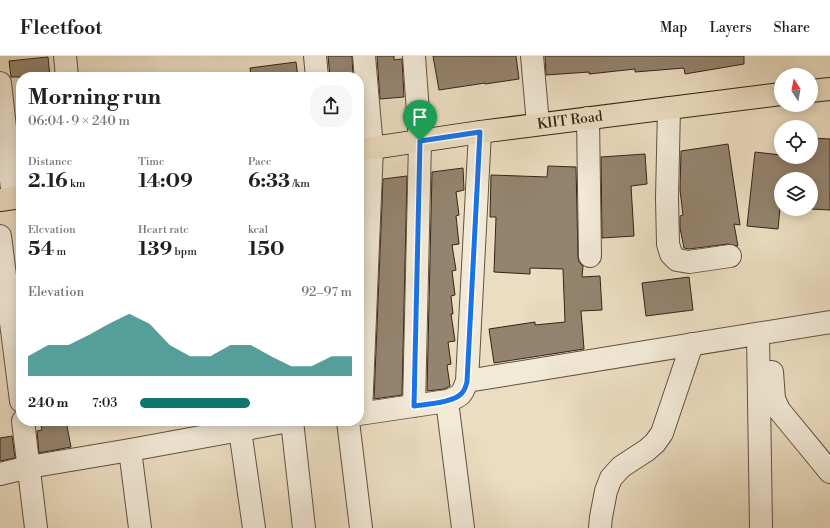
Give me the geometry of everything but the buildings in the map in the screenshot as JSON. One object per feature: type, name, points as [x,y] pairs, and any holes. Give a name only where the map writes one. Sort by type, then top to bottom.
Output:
[{"type":"main road","points":[[818,91],[830,90]]},
{"type":"main road","name":"KIIT Road","points":[[365,149],[538,124],[774,95]]},
{"type":"street","points":[[65,56],[67,72]]},
{"type":"street","points":[[315,56],[317,72]]},
{"type":"street","points":[[364,56],[364,179]]},
{"type":"street","points":[[414,56],[420,141],[414,406]]},
{"type":"street","points":[[532,56],[538,124]]},
{"type":"street","points":[[0,83],[12,199]]},
{"type":"street","points":[[669,108],[667,220],[668,244],[671,254],[677,260],[689,262],[730,256]]},
{"type":"street","points":[[588,118],[590,256]]},
{"type":"street","points":[[364,415],[447,401],[457,397],[463,392],[467,382],[480,132]]},
{"type":"street","points":[[0,236],[16,362]]},
{"type":"street","points":[[467,382],[830,322]]},
{"type":"street","points":[[764,333],[774,399],[779,410],[830,472]]},
{"type":"street","points":[[761,528],[764,333]]},
{"type":"street","points":[[600,528],[606,491],[611,478],[622,467],[648,450],[662,433],[692,344]]},
{"type":"street","points":[[447,401],[463,528]]},
{"type":"street","points":[[25,426],[36,528]]},
{"type":"street","points":[[0,474],[29,466],[130,450],[262,426]]},
{"type":"street","points":[[291,426],[304,528]]},
{"type":"street","points":[[356,426],[361,528]]},
{"type":"street","points":[[240,430],[254,528]]},
{"type":"street","points":[[130,450],[140,528]]},
{"type":"route","points":[[480,132],[467,382],[463,392],[457,397],[447,401],[414,406],[415,353],[420,141],[480,132]]}]
